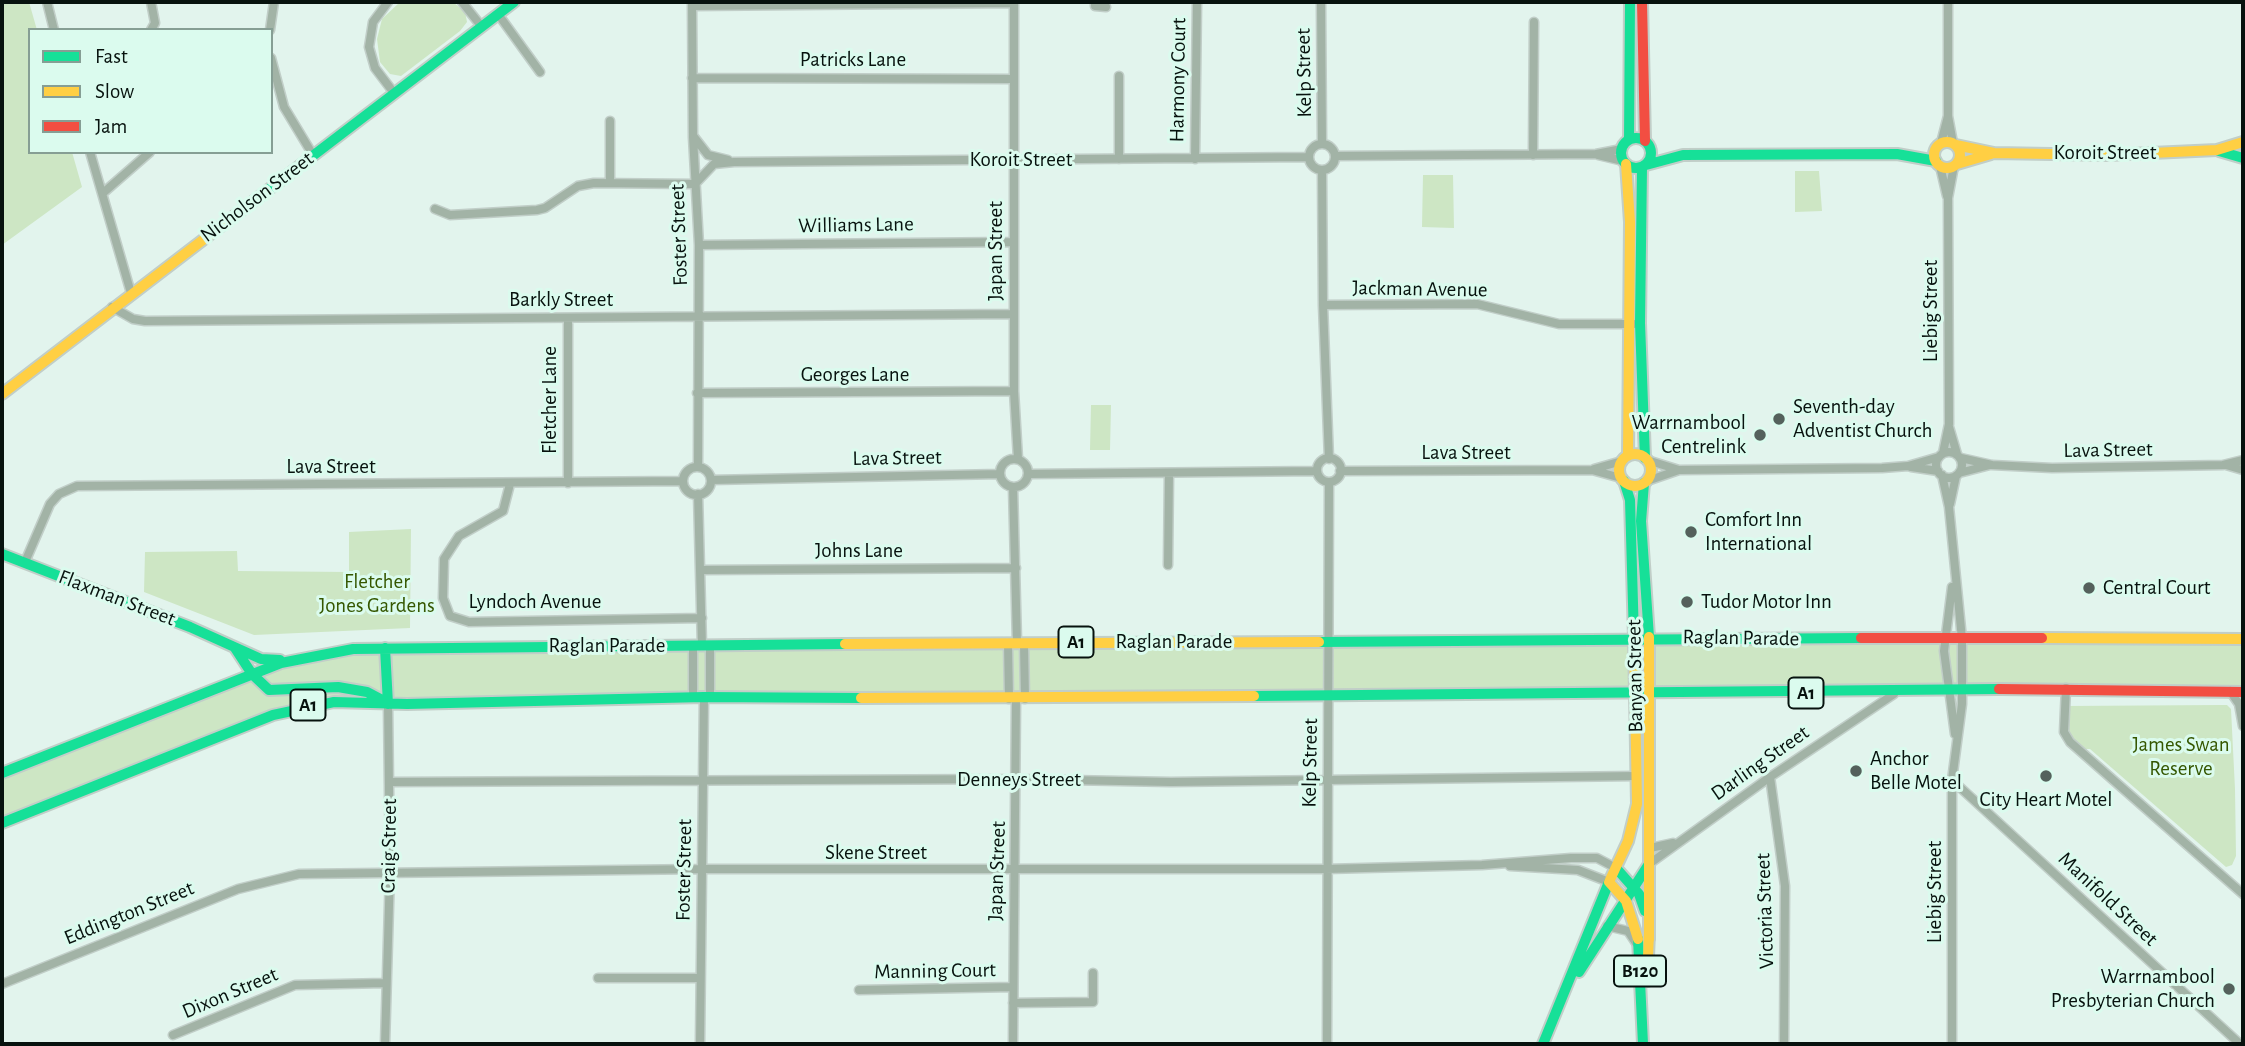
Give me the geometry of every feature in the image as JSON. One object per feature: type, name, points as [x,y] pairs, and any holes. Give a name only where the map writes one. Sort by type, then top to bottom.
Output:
[{"type":"main road","name":"Nicholson Street","points":[[2,394],[112,307],[514,2]]},
{"type":"main road","points":[[1630,2],[1625,154],[1634,324],[1646,459],[1651,471],[1645,482],[1631,485],[1623,479],[1625,459],[1634,324],[1644,166],[1651,158],[1643,127],[1642,2]]},
{"type":"main road","name":"Koroit Street","points":[[1644,166],[1678,155],[1897,154],[1947,145],[1994,153],[2108,155],[2217,150],[2243,142]]},
{"type":"main road","name":"Koroit Street","points":[[1625,154],[1647,144],[1678,155]]},
{"type":"main road","points":[[1938,163],[1947,145],[1961,156],[1956,165]]},
{"type":"main road","name":"Koroit Street","points":[[2217,150],[2243,158]]},
{"type":"main road","name":"Koroit Street","points":[[1897,154],[1956,165],[1994,153]]},
{"type":"main road","points":[[1625,154],[1644,166]]},
{"type":"main road","points":[[1625,459],[1637,454],[1646,459]]},
{"type":"main road","name":"Banyan Street","points":[[1623,479],[1630,500],[1636,692],[1650,848],[1649,864]]},
{"type":"main road","name":"Banyan Street","points":[[1568,989],[1586,937],[1632,830],[1643,776],[1649,691],[1641,522],[1645,482]]},
{"type":"main road","name":"Flaxman Street","points":[[2,554],[232,645],[246,656],[253,674]]},
{"type":"main road","name":"Raglan Parade","points":[[2,773],[253,674],[294,659],[334,651],[385,648],[1016,643],[1564,642],[1648,637],[2243,639]]},
{"type":"main road","name":"Craig Street","points":[[385,648],[388,704]]},
{"type":"main road","points":[[246,656],[274,661],[294,659]]},
{"type":"main road","points":[[253,674],[269,690],[338,687],[367,692],[388,704]]},
{"type":"main road","name":"A1","points":[[2,823],[281,712],[334,702],[388,704],[702,697],[1016,699],[1649,691],[1948,692],[2066,688],[2243,692]]},
{"type":"main road","points":[[1632,830],[1641,844],[1650,848]]},
{"type":"main road","name":"B120","points":[[1626,901],[1649,864]]},
{"type":"main road","name":"B120","points":[[1644,1044],[1649,940],[1649,864]]},
{"type":"main road","name":"B120","points":[[1616,868],[1634,888],[1644,908],[1649,940]]},
{"type":"main road","name":"B120","points":[[1609,882],[1626,901],[1636,925],[1644,1044]]},
{"type":"main road","points":[[1543,1044],[1568,989],[1607,926],[1626,901]]},
{"type":"street","points":[[47,2],[54,28]]},
{"type":"street","points":[[151,2],[155,23],[152,28]]},
{"type":"street","points":[[270,28],[274,2]]},
{"type":"street","points":[[388,2],[373,22],[369,47],[375,68],[394,93]]},
{"type":"street","points":[[462,2],[482,27]]},
{"type":"street","points":[[1095,2],[1095,6],[1105,7]]},
{"type":"street","name":"Harmony Court","points":[[1195,159],[1197,2]]},
{"type":"street","name":"Kelp Street","points":[[1321,2],[1322,143]]},
{"type":"street","points":[[1947,145],[1948,2]]},
{"type":"street","points":[[692,4],[1014,3]]},
{"type":"street","name":"Japan Street","points":[[1014,3],[1013,314],[1018,459]]},
{"type":"street","name":"Foster Street","points":[[692,4],[693,137],[699,245],[698,467]]},
{"type":"street","points":[[498,14],[540,72]]},
{"type":"street","points":[[1533,155],[1534,22]]},
{"type":"street","points":[[273,69],[284,107],[313,155]]},
{"type":"street","points":[[1119,76],[1119,159]]},
{"type":"street","name":"Patricks Lane","points":[[692,78],[1014,79]]},
{"type":"street","points":[[610,121],[610,183]]},
{"type":"street","name":"Koroit Street","points":[[693,137],[708,155],[734,162]]},
{"type":"street","points":[[1322,143],[1331,147],[1335,156],[1331,166],[1322,170],[1313,166],[1308,157],[1314,146],[1322,143]]},
{"type":"street","points":[[91,154],[131,293]]},
{"type":"street","points":[[103,192],[148,154]]},
{"type":"street","points":[[1335,156],[1625,154]]},
{"type":"street","name":"Koroit Street","points":[[695,184],[714,164],[734,162],[1308,157]]},
{"type":"street","name":"Liebig Street","points":[[1938,163],[1948,198]]},
{"type":"street","name":"Liebig Street","points":[[1952,1044],[1952,780],[1962,691],[1962,639],[1950,507],[1940,473],[1941,455],[1949,424],[1948,198],[1956,165]]},
{"type":"street","points":[[1322,170],[1323,305],[1329,459]]},
{"type":"street","points":[[435,209],[450,215],[537,210],[545,208],[578,186],[610,183],[695,184]]},
{"type":"street","name":"Williams Lane","points":[[699,245],[1013,242]]},
{"type":"street","name":"Jackman Avenue","points":[[1323,305],[1477,304],[1559,324],[1634,324]]},
{"type":"street","name":"Barkly Street","points":[[112,307],[133,319],[145,321],[1013,314]]},
{"type":"street","name":"Fletcher Lane","points":[[568,318],[568,483]]},
{"type":"street","name":"Georges Lane","points":[[697,393],[1014,391]]},
{"type":"street","name":"Liebig Street","points":[[1949,424],[1959,456],[1958,474],[1950,507]]},
{"type":"street","points":[[1908,466],[1941,455]]},
{"type":"street","name":"Lava Street","points":[[1941,455],[1959,456],[1993,465],[2065,468],[2224,465],[2243,460]]},
{"type":"street","points":[[1018,459],[1026,463],[1029,474],[1023,484],[1013,487],[1004,482],[1000,474],[1007,460],[1018,459]]},
{"type":"street","points":[[1329,459],[1336,461],[1339,477],[1329,482],[1322,481],[1317,471],[1319,463],[1329,459]]},
{"type":"street","name":"Lava Street","points":[[1592,470],[1625,459]]},
{"type":"street","points":[[1646,459],[1679,470]]},
{"type":"street","name":"Lava Street","points":[[1940,473],[1958,474],[1993,465]]},
{"type":"street","name":"Lava Street","points":[[2224,465],[2243,470]]},
{"type":"street","points":[[1645,482],[1679,470],[1908,466],[1940,473]]},
{"type":"street","points":[[698,467],[707,471],[711,480],[707,490],[698,495],[686,489],[683,481],[686,472],[698,467]]},
{"type":"street","name":"Lava Street","points":[[1340,471],[1592,470],[1623,479]]},
{"type":"street","points":[[1029,474],[1317,471]]},
{"type":"street","points":[[1168,473],[1168,565]]},
{"type":"street","name":"Lava Street","points":[[711,480],[1000,474]]},
{"type":"street","name":"Lava Street","points":[[26,562],[50,504],[59,494],[77,486],[683,481]]},
{"type":"street","name":"Kelp Street","points":[[1328,1044],[1326,780],[1330,642],[1329,482]]},
{"type":"street","name":"Lyndoch Avenue","points":[[510,484],[503,511],[459,536],[444,559],[443,598],[450,616],[469,622],[702,618]]},
{"type":"street","name":"Japan Street","points":[[1013,487],[1017,779],[1013,1044]]},
{"type":"street","points":[[698,495],[702,570],[702,697]]},
{"type":"street","name":"Johns Lane","points":[[702,570],[1016,568]]},
{"type":"street","name":"Liebig Street","points":[[1955,574],[1945,639],[1948,692],[1956,740]]},
{"type":"street","name":"Japan Street","points":[[1016,643],[1016,699]]},
{"type":"street","points":[[702,646],[702,697]]},
{"type":"street","points":[[2066,688],[2064,732],[2070,742],[2243,894]]},
{"type":"street","points":[[2230,691],[2239,704],[2243,726]]},
{"type":"street","name":"Darling Street","points":[[1649,864],[1770,777],[1897,692]]},
{"type":"street","name":"Foster Street","points":[[700,1044],[702,697]]},
{"type":"street","name":"Craig Street","points":[[385,1044],[390,870],[388,704]]},
{"type":"street","name":"Denneys Street","points":[[390,782],[1017,779],[1171,782],[1643,776]]},
{"type":"street","name":"Victoria Street","points":[[1770,777],[1784,878],[1784,1044]]},
{"type":"street","name":"Manifold Street","points":[[1952,780],[2240,1044]]},
{"type":"street","name":"Skene Street","points":[[270,879],[299,874],[390,870],[1015,871],[1482,865],[1614,854],[1628,841]]},
{"type":"street","name":"Darling Street","points":[[1650,848],[1679,841]]},
{"type":"street","name":"Skene Street","points":[[1589,858],[1602,859],[1616,868]]},
{"type":"street","name":"Skene Street","points":[[1482,865],[1569,869],[1609,882]]},
{"type":"street","name":"Eddington Street","points":[[2,984],[170,915],[270,879]]},
{"type":"street","points":[[1607,926],[1628,931],[1639,949]]},
{"type":"street","points":[[1013,1003],[1093,1002],[1093,973]]},
{"type":"street","points":[[598,978],[699,978]]},
{"type":"street","name":"Dixon Street","points":[[173,1035],[295,985],[385,983]]},
{"type":"street","name":"Manning Court","points":[[859,989],[1013,987]]},
{"type":"green space","points":[[2,2],[29,2],[36,28],[28,28],[28,154],[73,154],[82,187],[2,245]]},
{"type":"green space","points":[[400,2],[453,2],[465,12],[467,22],[460,31],[401,76],[390,74],[380,62],[377,39],[382,19]]},
{"type":"green space","points":[[1795,171],[1819,171],[1822,211],[1795,212]]},
{"type":"green space","points":[[1423,175],[1453,175],[1454,228],[1422,227]]},
{"type":"green space","points":[[1091,405],[1111,405],[1110,450],[1090,450]]},
{"type":"green space","name":"Fletcher Jones Gardens","points":[[411,529],[410,628],[254,635],[144,592],[145,552],[237,551],[238,571],[349,572],[349,532]]},
{"type":"green space","points":[[2243,639],[2243,692],[319,704],[2,823],[2,774],[316,654]]},
{"type":"green space","name":"James Swan Reserve","points":[[2227,705],[2231,709],[2236,856],[2232,865],[2226,867],[2090,749],[2083,749],[2067,738],[2066,706]]},
{"type":"traffic: fast","points":[[255,200],[514,2]]},
{"type":"traffic: fast","points":[[1629,140],[1630,2]]},
{"type":"traffic: fast","points":[[1636,138],[1647,142],[1651,153],[1647,164],[1636,168],[1625,164],[1621,153],[1625,142],[1636,138]]},
{"type":"traffic: fast","points":[[2219,151],[2243,158]]},
{"type":"traffic: fast","points":[[1646,165],[1683,155],[1897,154],[1936,161]]},
{"type":"traffic: fast","points":[[1642,167],[1640,323],[1645,458]]},
{"type":"traffic: fast","points":[[1624,481],[1630,500],[1634,638]]},
{"type":"traffic: fast","points":[[1644,483],[1641,521],[1649,637]]},
{"type":"traffic: fast","points":[[2,554],[190,627],[261,659],[280,660]]},
{"type":"traffic: fast","points":[[1319,642],[1861,638]]},
{"type":"traffic: fast","points":[[2,773],[281,663],[353,649],[845,644]]},
{"type":"traffic: fast","points":[[235,648],[252,674]]},
{"type":"traffic: fast","points":[[385,648],[388,704]]},
{"type":"traffic: fast","points":[[252,674],[269,690],[338,687],[367,692],[384,701]]},
{"type":"traffic: fast","points":[[1254,696],[1999,689]]},
{"type":"traffic: fast","points":[[2,823],[273,715],[334,702],[407,704],[704,697],[861,698]]},
{"type":"traffic: fast","points":[[1579,972],[1649,864]]},
{"type":"traffic: fast","points":[[1616,868],[1639,894],[1645,911]]},
{"type":"traffic: fast","points":[[1543,1044],[1609,882]]},
{"type":"traffic: fast","points":[[1638,939],[1643,1044]]},
{"type":"traffic: slow","points":[[1947,142],[1956,146],[1960,155],[1956,164],[1947,168],[1938,164],[1934,155],[1938,146],[1947,142]]},
{"type":"traffic: slow","points":[[1956,145],[1994,153],[2108,155],[2217,150],[2243,142]]},
{"type":"traffic: slow","points":[[1957,164],[1991,154]]},
{"type":"traffic: slow","points":[[1626,164],[1630,222],[1628,456]]},
{"type":"traffic: slow","points":[[2,394],[255,200]]},
{"type":"traffic: slow","points":[[1635,454],[1646,459],[1651,470],[1646,481],[1635,486],[1624,481],[1619,470],[1624,459],[1635,454]]},
{"type":"traffic: slow","points":[[1649,637],[1649,940]]},
{"type":"traffic: slow","points":[[1634,638],[1637,804],[1628,841],[1609,882],[1626,901],[1638,939]]},
{"type":"traffic: slow","points":[[2042,638],[2243,639]]},
{"type":"traffic: slow","points":[[845,644],[1319,642]]},
{"type":"traffic: slow","points":[[861,698],[1254,696]]},
{"type":"traffic: slow","points":[[1647,981],[1649,933]]},
{"type":"traffic: jam","points":[[1642,2],[1645,141]]},
{"type":"traffic: jam","points":[[1861,638],[2042,638]]},
{"type":"traffic: jam","points":[[1999,689],[2243,692]]},
{"type":"place","name":"Seventh-day Adventist Church","points":[[1779,419]]},
{"type":"place","name":"Warrnambool Centrelink","points":[[1760,435]]},
{"type":"place","name":"Comfort Inn International","points":[[1691,532]]},
{"type":"place","name":"Central Court","points":[[2089,588]]},
{"type":"place","name":"Tudor Motor Inn","points":[[1687,602]]},
{"type":"place","name":"Anchor Belle Motel","points":[[1856,771]]},
{"type":"place","name":"City Heart Motel","points":[[2046,776]]},
{"type":"place","name":"Warrnambool Presbyterian Church","points":[[2229,989]]}]
